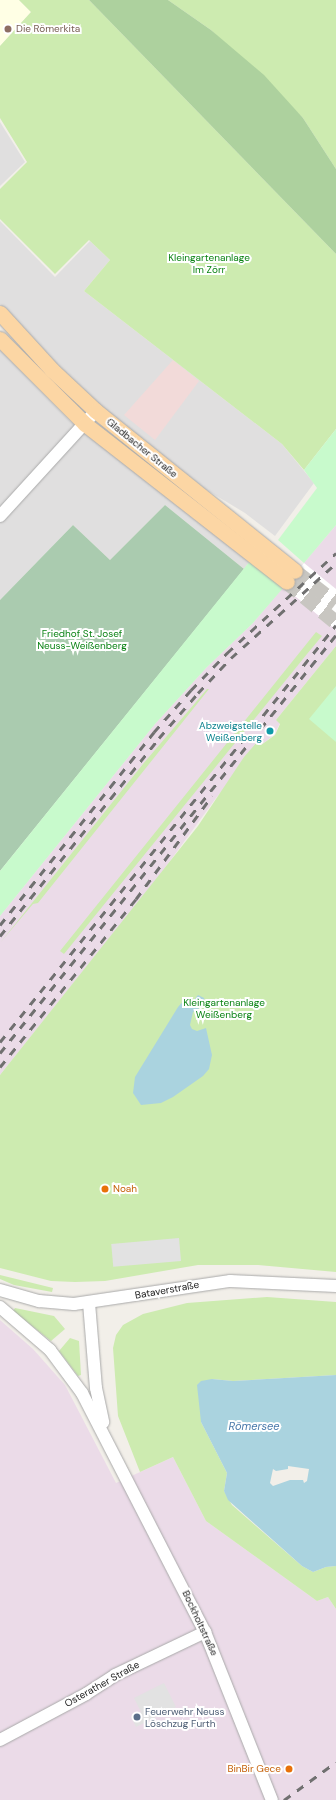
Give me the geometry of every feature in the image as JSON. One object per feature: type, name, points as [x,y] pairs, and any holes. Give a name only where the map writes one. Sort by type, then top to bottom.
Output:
[{"type":"main road","name":"Gladbacher Straße","points":[[0,339],[85,424],[291,577],[96,411],[52,370],[2,319]]},
{"type":"street","points":[[0,516],[96,411]]},
{"type":"street","name":"Bataverstraße","points":[[0,1290],[39,1301],[89,1303],[230,1281],[336,1286]]},
{"type":"street","name":"Bockholtstraße","points":[[89,1303],[99,1408],[113,1452]]},
{"type":"street","name":"Bockholtstraße","points":[[0,1307],[38,1338],[67,1370],[113,1452],[205,1632],[272,1800]]},
{"type":"street","name":"Osterather Straße","points":[[0,1740],[86,1694],[115,1675],[205,1632]]},
{"type":"shaded area","name":"Die Römerkita","points":[[0,0],[19,0],[31,12],[0,46]]},
{"type":"shaded area","points":[[0,122],[25,162],[0,186]]},
{"type":"shaded area","points":[[0,221],[55,277],[90,241],[110,260],[84,291],[282,444],[314,483],[275,536],[245,513],[205,489],[87,395],[0,304]]},
{"type":"shaded area","points":[[0,350],[70,421],[250,561],[244,569],[165,505],[110,560],[73,525],[0,600]]},
{"type":"shaded area","points":[[173,360],[199,381],[155,440],[124,415]]},
{"type":"shaded area","points":[[336,525],[336,646],[276,720],[280,723],[274,735],[261,745],[216,798],[159,876],[0,1075],[0,916],[155,724],[207,667],[253,623]]},
{"type":"shaded area","points":[[179,1238],[181,1261],[113,1267],[111,1244]]},
{"type":"shaded area","points":[[0,1320],[33,1349],[65,1385],[116,1483],[173,1457],[206,1521],[317,1601],[328,1597],[336,1609],[336,1800],[0,1800]]},
{"type":"shaded area","points":[[164,1683],[176,1707],[136,1727],[131,1717],[141,1712],[134,1698]]},
{"type":"green space","name":"Kleingartenanlage Im Zörr","points":[[19,0],[89,0],[336,254],[336,429],[304,470],[282,444],[84,291],[110,260],[89,240],[55,274],[0,219],[0,189],[27,162],[0,118],[0,46],[31,12]]},
{"type":"green space","points":[[89,0],[168,0],[211,30],[264,75],[303,118],[336,169],[336,254]]},
{"type":"green space","points":[[168,0],[336,0],[336,169],[303,118],[211,30]]},
{"type":"green space","points":[[336,429],[336,525],[304,563],[278,540],[317,488],[304,470]]},
{"type":"green space","name":"Friedhof St. Josef Neuss-Weißenberg","points":[[165,505],[244,569],[0,871],[0,600],[73,525],[110,560]]},
{"type":"green space","points":[[250,561],[284,587],[253,623],[207,667],[155,724],[0,916],[0,871]]},
{"type":"green space","points":[[316,632],[322,636],[64,954],[60,951]]},
{"type":"green space","name":"Kleingartenanlage Weißenberg","points":[[336,646],[336,1272],[258,1265],[198,1265],[105,1281],[75,1282],[51,1281],[0,1268],[0,1075],[198,826],[244,757],[257,742],[261,745],[275,735],[280,724],[276,720]]},
{"type":"green space","points":[[336,686],[336,742],[309,719]]},
{"type":"green space","points":[[207,689],[209,689],[38,903],[33,904],[0,943],[143,764]]},
{"type":"green space","points":[[0,1275],[53,1288],[52,1292],[14,1285],[0,1279]]},
{"type":"green space","points":[[267,1297],[336,1302],[336,1375],[233,1381],[212,1379],[201,1422],[227,1473],[224,1491],[232,1505],[302,1566],[313,1572],[326,1567],[336,1566],[336,1609],[328,1597],[317,1601],[206,1521],[173,1457],[140,1472],[118,1416],[113,1348],[116,1335],[123,1325],[143,1314],[187,1303]]},
{"type":"green space","points":[[15,1308],[54,1316],[65,1329],[51,1341],[13,1311]]},
{"type":"green space","points":[[70,1338],[79,1341],[81,1375],[78,1376],[59,1351]]},
{"type":"water","points":[[198,995],[204,998],[206,1004],[193,1012],[190,1025],[192,1029],[197,1031],[206,1028],[212,1055],[209,1069],[203,1076],[173,1097],[161,1103],[141,1105],[133,1093],[135,1077],[178,1007],[187,997],[194,1000]]},
{"type":"water","name":"Römersee","points":[[336,1375],[336,1566],[326,1567],[313,1572],[302,1566],[228,1500],[224,1491],[227,1473],[201,1422],[197,1385],[201,1381],[212,1379],[233,1381]],"holes":[[[288,1466],[309,1469],[307,1481],[304,1483],[303,1480],[290,1480],[273,1486],[270,1483],[273,1469],[276,1471],[288,1469]]]},
{"type":"pier","points":[[304,563],[336,589],[336,630],[284,587]]},
{"type":"tunnel","points":[[295,571],[336,603]]},
{"type":"tunnel","points":[[287,582],[336,622]]},
{"type":"railway","points":[[0,925],[154,732],[191,690],[227,653],[336,553]]},
{"type":"railway","points":[[0,936],[159,738],[198,693],[231,658],[336,563]]},
{"type":"railway","points":[[253,728],[336,625]]},
{"type":"railway","points":[[0,1053],[336,635]]},
{"type":"railway","points":[[0,1042],[243,740]]},
{"type":"railway","points":[[0,1067],[136,899],[212,796]]},
{"type":"railway","points":[[284,1800],[336,1762]]},
{"type":"place","name":"Die Römerkita","points":[[8,29]]},
{"type":"place","name":"Abzweigstelle Weißenberg","points":[[270,731]]},
{"type":"place","name":"Noah","points":[[105,1189]]},
{"type":"place","name":"Feuerwehr Neuss Löschzug Furth","points":[[137,1717]]},
{"type":"place","name":"BinBir Gece","points":[[289,1769]]}]
